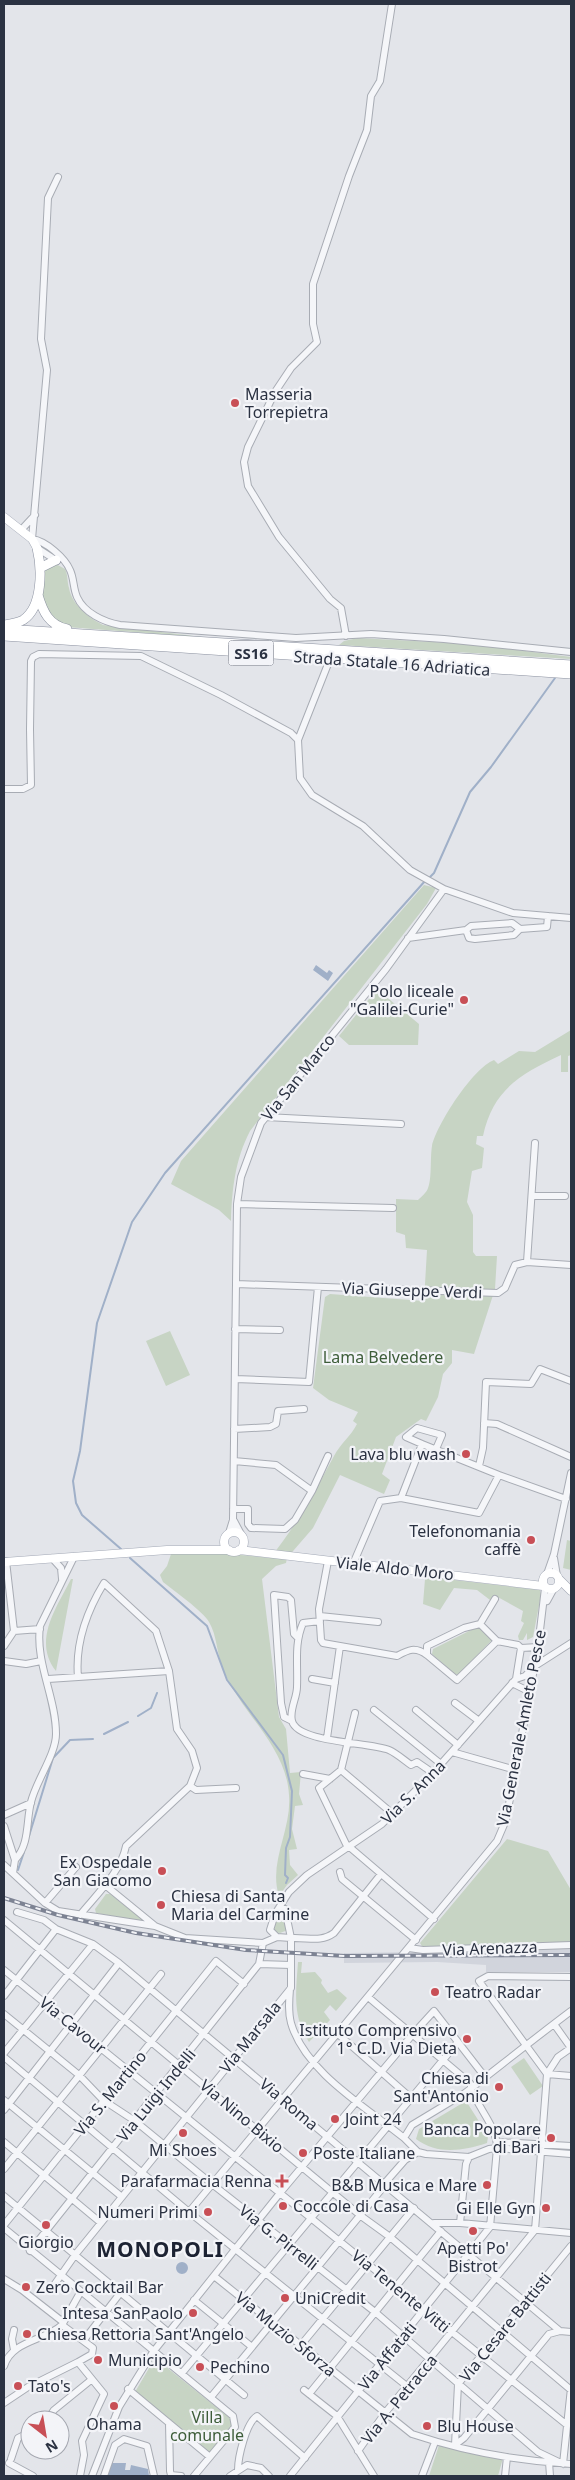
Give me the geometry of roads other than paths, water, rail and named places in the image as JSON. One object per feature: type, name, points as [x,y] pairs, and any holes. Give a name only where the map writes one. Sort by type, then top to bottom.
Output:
[{"type":"highway","points":[[4,625],[23,620],[32,611],[38,595],[40,568],[38,548]]},
{"type":"highway","points":[[40,568],[56,560]]},
{"type":"highway","points":[[38,595],[42,609],[49,620],[60,627],[89,633]]},
{"type":"highway","name":"Strada Statale 16 Adriatica","points":[[4,629],[89,633],[571,666]]},
{"type":"highway","name":"Strada Statale 16 Adriatica","points":[[4,636],[571,674]]},
{"type":"highway","points":[[429,657],[450,655],[571,660]]},
{"type":"main road","points":[[4,517],[32,539],[38,548]]},
{"type":"main road","points":[[5,1561],[200,1549],[239,1550],[243,1545],[242,1537],[234,1532],[211,1546],[200,1549]]},
{"type":"main road","points":[[227,1536],[225,1546],[229,1550]]},
{"type":"main road","name":"Viale Aldo Moro","points":[[242,1537],[267,1554]]},
{"type":"main road","name":"Viale Aldo Moro","points":[[239,1550],[526,1582],[571,1591]]},
{"type":"main road","points":[[546,1574],[558,1577],[549,1588],[542,1580],[546,1574]]},
{"type":"main road","name":"Viale Aldo Moro","points":[[526,1582],[546,1574]]},
{"type":"main road","name":"Viale Aldo Moro","points":[[558,1577],[571,1591]]},
{"type":"street","points":[[346,636],[341,608],[324,592],[279,537],[248,486],[244,462],[248,448],[276,392],[291,368],[317,342],[313,324],[313,284],[348,176],[367,130],[371,96],[380,81],[392,4]]},
{"type":"street","points":[[58,177],[48,198],[41,339],[47,370],[36,514],[32,539],[44,544],[65,562],[71,572],[78,599],[93,614],[106,622],[296,638],[337,640],[346,636],[371,634],[444,639],[571,652]]},
{"type":"street","points":[[22,530],[36,514]]},
{"type":"street","points":[[38,548],[56,560],[65,562]]},
{"type":"street","points":[[4,789],[23,788],[31,785],[31,661],[33,657],[40,654],[141,656],[273,722],[298,740]]},
{"type":"street","points":[[328,664],[298,740],[300,778],[312,795],[363,826],[410,870],[444,889],[513,913],[571,918]]},
{"type":"street","name":"Via San Marco","points":[[227,1536],[233,1520],[237,1204],[241,1177],[261,1123],[386,969],[444,889]]},
{"type":"street","points":[[466,930],[469,938],[475,939],[514,935],[520,929],[523,914]]},
{"type":"street","points":[[408,938],[466,930],[470,926],[512,923],[520,929],[547,927],[548,916]]},
{"type":"street","points":[[266,1116],[401,1124]]},
{"type":"street","points":[[535,1143],[527,1262],[571,1265]]},
{"type":"street","points":[[532,1196],[565,1196]]},
{"type":"street","points":[[237,1204],[393,1208]]},
{"type":"street","name":"Via Giuseppe Verdi","points":[[236,1284],[498,1293],[505,1288],[515,1266],[527,1262]]},
{"type":"street","points":[[235,1379],[309,1382],[318,1287]]},
{"type":"street","points":[[236,1329],[280,1330]]},
{"type":"street","points":[[479,1466],[483,1448],[486,1382],[531,1384],[540,1369],[571,1382]]},
{"type":"street","points":[[234,1429],[270,1427],[276,1424],[278,1411],[304,1410]]},
{"type":"street","points":[[484,1423],[497,1424],[571,1457]]},
{"type":"street","points":[[436,1449],[442,1435],[417,1428],[407,1434],[406,1437],[499,1475],[568,1496]]},
{"type":"street","points":[[401,1498],[422,1444]]},
{"type":"street","points":[[233,1509],[248,1509],[248,1524],[251,1528],[285,1529],[295,1520],[328,1456]]},
{"type":"street","points":[[234,1461],[276,1464],[312,1490]]},
{"type":"street","points":[[546,1574],[554,1554],[568,1496],[571,1472]]},
{"type":"street","points":[[353,1564],[380,1501],[401,1498],[479,1513],[499,1475]]},
{"type":"street","name":"Via San Marco","points":[[233,1520],[242,1537]]},
{"type":"street","points":[[554,1554],[558,1577]]},
{"type":"street","points":[[15,1860],[21,1853],[26,1839],[31,1803],[56,1735],[46,1676],[41,1661],[40,1629],[74,1557]]},
{"type":"street","points":[[52,1558],[61,1568],[62,1582]]},
{"type":"street","points":[[328,1560],[320,1618],[321,1640],[323,1643],[396,1656],[407,1649],[421,1650],[457,1680],[497,1641]]},
{"type":"street","points":[[4,1646],[14,1631],[5,1561]]},
{"type":"street","points":[[78,1677],[77,1666],[83,1630],[91,1604],[104,1582],[156,1631],[169,1671],[177,1729],[192,1752],[197,1768],[190,1786],[126,1846],[124,1855],[105,1885],[80,1915]]},
{"type":"street","name":"Via Generale Amleto Pesce","points":[[189,2212],[497,1841],[506,1820],[549,1588]]},
{"type":"street","points":[[298,1638],[294,1634],[291,1600],[288,1597],[274,1595],[280,1696],[284,1717],[292,1721],[300,1732],[389,1750],[411,1765],[417,1762],[433,1773]]},
{"type":"street","points":[[428,1654],[427,1646],[464,1628],[480,1624],[495,1599]]},
{"type":"street","points":[[292,1721],[291,1714],[297,1690],[295,1656],[303,1623],[320,1618],[378,1622]]},
{"type":"street","points":[[480,1624],[497,1641],[518,1644],[521,1648],[538,1647]]},
{"type":"street","points":[[14,1631],[40,1629]]},
{"type":"street","name":"Via S. Anna","points":[[260,1944],[289,1892],[307,1875],[350,1848],[393,1814],[433,1773],[514,1681],[525,1676],[535,1666],[571,1643]]},
{"type":"street","points":[[327,1738],[340,1646]]},
{"type":"street","points":[[521,1648],[514,1681],[530,1692]]},
{"type":"street","points":[[4,1661],[26,1664],[41,1661]]},
{"type":"street","points":[[26,1664],[46,1676],[78,1677],[169,1671]]},
{"type":"street","points":[[312,1679],[335,1683]]},
{"type":"street","points":[[455,1703],[479,1721]]},
{"type":"street","points":[[374,1710],[441,1764]]},
{"type":"street","points":[[416,1710],[458,1745]]},
{"type":"street","points":[[355,1713],[341,1770],[319,1788],[320,1794],[350,1848],[434,1919]]},
{"type":"street","points":[[452,1752],[516,1770]]},
{"type":"street","points":[[341,1770],[393,1814]]},
{"type":"street","points":[[303,1774],[330,1779]]},
{"type":"street","points":[[190,1786],[196,1790],[236,1788]]},
{"type":"street","points":[[4,1815],[31,1803]]},
{"type":"street","points":[[4,1826],[15,1860],[13,1872]]},
{"type":"street","points":[[45,1903],[76,1867],[71,1862]]},
{"type":"street","points":[[4,1864],[45,1903],[58,1911],[155,1926],[185,1938],[260,1944],[277,1937],[320,1940],[326,1938],[334,1933],[381,1874]]},
{"type":"street","points":[[340,1872],[342,1878],[416,1940]]},
{"type":"street","points":[[105,1885],[155,1926]]},
{"type":"street","name":"Via Marsala","points":[[52,2288],[75,2255],[290,1988],[291,1938],[285,1909],[280,1906]]},
{"type":"street","name":"Via Roma","points":[[17,1912],[44,1920],[56,1928],[93,1944],[119,1964],[385,2185],[434,2223],[468,2254],[560,2330]]},
{"type":"street","name":"Via Nino Bixio","points":[[4,1920],[361,2216],[390,2237],[444,2285],[571,2389]]},
{"type":"street","points":[[271,1922],[270,1930],[277,1937]]},
{"type":"street","points":[[4,1996],[56,1928]]},
{"type":"street","points":[[4,2053],[93,1944]]},
{"type":"street","points":[[260,1944],[259,1964],[291,1965]]},
{"type":"street","name":"Via Arenazza","points":[[409,1948],[423,1950],[571,1945]]},
{"type":"street","name":"Via S. Martino","points":[[4,2226],[103,2100],[216,1962],[244,1984]]},
{"type":"street","points":[[4,2110],[6,2102],[30,2078],[119,1964]]},
{"type":"street","name":"Via Luigi Indelli","points":[[30,2251],[259,1964]]},
{"type":"street","name":"Via Cavour","points":[[4,1970],[236,2156]]},
{"type":"street","points":[[4,2168],[161,1974]]},
{"type":"street","points":[[571,1977],[488,1976],[479,1981],[547,2074],[571,2076]]},
{"type":"street","points":[[290,1988],[288,2010],[291,2024],[313,2063],[404,2138],[418,2152],[469,2157],[497,2145],[543,2148],[571,2146]]},
{"type":"street","points":[[368,1997],[470,2083],[497,2136],[490,2227]]},
{"type":"street","points":[[92,2476],[128,2389],[168,2331],[280,2193],[434,2011],[485,2077]]},
{"type":"street","points":[[404,2138],[412,2126],[471,2088],[524,2045],[571,2011]]},
{"type":"street","name":"Via G. Pirrelli","points":[[4,2014],[79,2076],[103,2100],[135,2120],[212,2184],[375,2312],[538,2452],[563,2464]]},
{"type":"street","points":[[536,2230],[547,2074],[558,2057],[571,2048],[554,2024]]},
{"type":"street","points":[[338,2034],[411,2098]]},
{"type":"street","points":[[182,2373],[458,2042]]},
{"type":"street","points":[[4,2057],[189,2212],[408,2387]]},
{"type":"street","points":[[6,2102],[122,2197]]},
{"type":"street","points":[[4,2142],[101,2223]]},
{"type":"street","points":[[543,2148],[571,2154]]},
{"type":"street","points":[[211,2397],[405,2160],[418,2152]]},
{"type":"street","name":"Via Tenente Vitti","points":[[236,2156],[567,2425]]},
{"type":"street","points":[[460,2223],[466,2164],[469,2157]]},
{"type":"street","points":[[4,2196],[244,2395]]},
{"type":"street","points":[[300,2345],[414,2208]]},
{"type":"street","points":[[434,2223],[460,2223],[571,2233]]},
{"type":"street","points":[[4,2226],[30,2251],[233,2416],[236,2423],[194,2476]]},
{"type":"street","name":"Via Affatati","points":[[290,2476],[490,2227]]},
{"type":"street","name":"Via A. Petracca","points":[[358,2451],[385,2414],[536,2230]]},
{"type":"street","points":[[374,2476],[337,2416],[307,2392],[351,2342],[441,2231]]},
{"type":"street","name":"Via Cesare Battisti","points":[[455,2445],[458,2384],[571,2246]]},
{"type":"street","name":"Via Muzio Sforza","points":[[214,2276],[412,2434],[436,2442],[507,2457],[571,2464]]},
{"type":"street","points":[[4,2279],[22,2290],[84,2340],[93,2350],[78,2362],[4,2401]]},
{"type":"street","points":[[4,2366],[14,2350],[36,2338],[54,2332],[62,2323],[81,2291]]},
{"type":"street","points":[[84,2340],[121,2292]]},
{"type":"street","points":[[194,2300],[252,2347]]},
{"type":"street","points":[[14,2330],[12,2339],[14,2350]]},
{"type":"street","points":[[455,2445],[464,2438],[549,2334],[560,2330],[571,2332]]},
{"type":"street","points":[[78,2362],[90,2380],[104,2394],[82,2441],[84,2455],[80,2476]]},
{"type":"street","points":[[54,2410],[90,2380]]},
{"type":"street","points":[[128,2389],[210,2457]]},
{"type":"street","points":[[563,2464],[571,2389]]},
{"type":"street","points":[[238,2470],[238,2460],[244,2444],[246,2429],[257,2416],[305,2458]]},
{"type":"street","points":[[169,2423],[170,2471],[171,2475],[181,2476]]},
{"type":"street","points":[[20,2437],[10,2461],[33,2476]]},
{"type":"street","points":[[104,2476],[115,2444],[124,2439],[147,2446],[154,2476]]},
{"type":"street","points":[[422,2476],[436,2442]]},
{"type":"street","points":[[505,2476],[507,2457]]},
{"type":"street","points":[[549,2462],[550,2476]]},
{"type":"street","points":[[230,2476],[247,2465],[261,2468],[269,2476]]},
{"type":"water","points":[[316,965],[327,973],[329,970],[333,973],[328,981],[313,970]]},
{"type":"water","points":[[180,2262],[184,2262],[188,2268],[184,2274],[180,2274],[176,2270],[176,2266]]},
{"type":"water","points":[[112,2463],[126,2463],[125,2470],[130,2470],[131,2465],[148,2469],[149,2476],[107,2476]]},
{"type":"waterway","points":[[429,878],[434,873],[470,792],[491,767],[555,678]]},
{"type":"waterway","points":[[121,1549],[82,1515],[76,1503],[73,1481],[80,1451],[97,1323],[132,1222],[165,1173],[425,881]]},
{"type":"waterway","points":[[130,1558],[207,1626],[227,1680],[283,1755],[292,1791],[290,1837],[286,1848],[285,1875],[288,1878],[286,1883]]},
{"type":"waterway","points":[[138,1716],[151,1708],[157,1693]]},
{"type":"waterway","points":[[104,1734],[128,1722]]},
{"type":"waterway","points":[[29,1836],[53,1758],[70,1740],[93,1739]]},
{"type":"waterway","points":[[18,1870],[24,1852]]},
{"type":"railway","points":[[4,1898],[58,1915],[136,1933],[246,1950],[345,1956],[571,1955]]},
{"type":"place","name":"Masseria Torrepietra","points":[[235,403]]},
{"type":"place","name":"Polo liceale \"Galilei-Curie\"","points":[[464,1000]]},
{"type":"place","name":"Lava blu wash","points":[[466,1454]]},
{"type":"place","name":"Telefonomania caffè","points":[[531,1540]]},
{"type":"place","name":"Ex Ospedale San Giacomo","points":[[162,1871]]},
{"type":"place","name":"Chiesa di Santa Maria del Carmine","points":[[161,1905]]},
{"type":"place","name":"Teatro Radar","points":[[435,1992]]},
{"type":"place","name":"Istituto Comprensivo 1° C.D. Via Dieta","points":[[467,2039]]},
{"type":"place","name":"Chiesa di Sant'Antonio","points":[[499,2087]]},
{"type":"place","name":"Joint 24","points":[[335,2119]]},
{"type":"place","name":"Mi Shoes","points":[[183,2133]]},
{"type":"place","name":"Banca Popolare di Bari","points":[[551,2138]]},
{"type":"place","name":"Poste Italiane","points":[[303,2153]]},
{"type":"place","name":"Parafarmacia Renna","points":[[282,2181]]},
{"type":"place","name":"B&B Musica e Mare","points":[[487,2185]]},
{"type":"place","name":"Coccole di Casa","points":[[283,2206]]},
{"type":"place","name":"Gi Elle Gyn","points":[[546,2208]]},
{"type":"place","name":"Numeri Primi","points":[[208,2212]]},
{"type":"place","name":"Giorgio","points":[[46,2225]]},
{"type":"place","name":"Apetti Po' Bistrot","points":[[473,2231]]},
{"type":"place","name":"Zero Cocktail Bar","points":[[26,2287]]},
{"type":"place","name":"UniCredit","points":[[285,2298]]},
{"type":"place","name":"Intesa SanPaolo","points":[[193,2313]]},
{"type":"place","name":"Chiesa Rettoria Sant'Angelo","points":[[27,2334]]},
{"type":"place","name":"Municipio","points":[[98,2360]]},
{"type":"place","name":"Pechino","points":[[200,2367]]},
{"type":"place","name":"Tato's","points":[[18,2386]]},
{"type":"place","name":"Ohama","points":[[114,2406]]},
{"type":"place","name":"Blu House","points":[[427,2426]]},
{"type":"district","name":"MONOPOLI","points":[[160,2249]]},
{"type":"park label","name":"Lama Belvedere","points":[[383,1357]]},
{"type":"park label","name":"Villa comunale","points":[[207,2426]]}]
